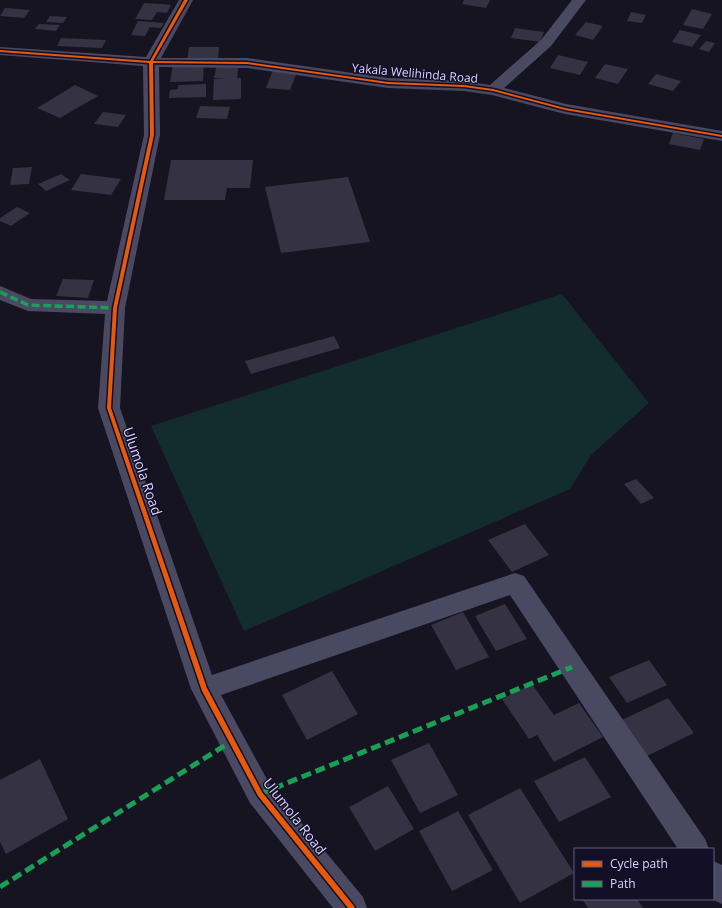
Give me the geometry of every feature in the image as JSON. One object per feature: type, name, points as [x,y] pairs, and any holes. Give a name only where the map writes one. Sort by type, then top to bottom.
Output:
[{"type":"street","points":[[151,62],[186,0]]},
{"type":"street","points":[[494,90],[546,43],[579,0]]},
{"type":"street","name":"Yakala Welihinda Road","points":[[0,51],[151,62],[247,63],[388,83],[464,86],[494,90],[565,108],[722,136]]},
{"type":"street","name":"Ulumola Road","points":[[151,62],[152,135],[115,308],[109,408],[204,689],[260,794],[352,908]]},
{"type":"street","points":[[0,292],[28,305],[115,308]]},
{"type":"street","points":[[204,689],[515,583],[694,848]]},
{"type":"street","points":[[714,877],[722,889]]},
{"type":"green space","points":[[562,294],[649,403],[591,455],[570,489],[244,631],[151,426]]},
{"type":"building","points":[[464,0],[490,0],[486,8],[462,4]]},
{"type":"building","points":[[144,3],[171,5],[167,13],[157,12],[152,20],[135,19]]},
{"type":"building","points":[[5,8],[30,10],[24,18],[0,16]]},
{"type":"building","points":[[692,9],[712,14],[703,29],[683,25]]},
{"type":"building","points":[[631,12],[646,15],[642,23],[627,21]]},
{"type":"building","points":[[50,16],[67,17],[63,23],[46,22]]},
{"type":"building","points":[[138,21],[164,23],[161,28],[150,27],[145,36],[131,35]]},
{"type":"building","points":[[586,22],[603,26],[593,40],[575,35]]},
{"type":"building","points":[[39,24],[60,25],[56,31],[35,29]]},
{"type":"building","points":[[515,28],[544,32],[540,42],[511,38]]},
{"type":"building","points":[[680,30],[701,35],[692,47],[672,42]]},
{"type":"building","points":[[61,38],[106,40],[102,48],[57,46]]},
{"type":"building","points":[[706,41],[715,43],[709,52],[699,49]]},
{"type":"building","points":[[189,47],[219,47],[218,60],[187,61]]},
{"type":"building","points":[[558,55],[588,62],[580,75],[550,68]]},
{"type":"building","points":[[204,63],[203,81],[170,82],[173,64]]},
{"type":"building","points":[[217,64],[239,64],[237,78],[241,78],[241,99],[213,100],[214,79],[227,79],[214,78]]},
{"type":"building","points":[[605,64],[628,69],[618,84],[595,78]]},
{"type":"building","points":[[273,70],[297,72],[290,90],[266,88]]},
{"type":"building","points":[[656,74],[681,81],[673,91],[648,84]]},
{"type":"building","points":[[206,84],[206,97],[169,98],[170,90],[178,89],[178,85]]},
{"type":"building","points":[[75,85],[98,96],[60,118],[37,108]]},
{"type":"building","points":[[200,106],[230,107],[227,119],[196,118]]},
{"type":"building","points":[[103,112],[126,115],[118,127],[94,124]]},
{"type":"building","points":[[673,133],[704,139],[700,150],[669,144]]},
{"type":"building","points":[[171,160],[253,160],[250,188],[227,188],[225,200],[164,200]]},
{"type":"building","points":[[32,167],[29,184],[10,185],[13,168]]},
{"type":"building","points":[[61,174],[70,180],[46,191],[38,184]]},
{"type":"building","points":[[81,174],[121,179],[111,195],[71,190]]},
{"type":"building","points":[[348,177],[370,242],[281,253],[265,187]]},
{"type":"building","points":[[17,207],[30,213],[11,226],[0,221],[0,218]]},
{"type":"building","points":[[63,279],[94,280],[88,298],[56,296]]},
{"type":"building","points":[[334,336],[340,348],[251,374],[245,361]]},
{"type":"building","points":[[636,479],[654,498],[641,504],[624,484]]},
{"type":"building","points":[[525,524],[549,555],[512,572],[488,540]]},
{"type":"building","points":[[505,604],[527,639],[496,651],[475,616]]},
{"type":"building","points":[[463,612],[489,657],[456,670],[431,625]]},
{"type":"building","points":[[649,660],[667,685],[627,703],[609,677]]},
{"type":"building","points":[[332,671],[358,714],[307,740],[282,695]]},
{"type":"building","points":[[532,684],[554,715],[579,703],[603,737],[554,762],[537,735],[529,739],[502,699]]},
{"type":"building","points":[[668,698],[694,733],[647,756],[622,720]]},
{"type":"building","points":[[429,743],[458,795],[420,813],[391,760]]},
{"type":"building","points":[[585,757],[611,797],[559,822],[534,781]]},
{"type":"building","points":[[40,759],[68,819],[6,854],[0,842],[0,780]]},
{"type":"building","points":[[388,786],[414,829],[375,851],[349,807]]},
{"type":"building","points":[[520,788],[574,873],[520,903],[468,815]]},
{"type":"building","points":[[458,811],[493,870],[452,891],[419,831]]},
{"type":"building","points":[[583,900],[638,900],[643,908],[588,908]]},
{"type":"marked path","points":[[0,292],[28,305],[115,308]]},
{"type":"marked path","points":[[260,794],[572,667]]},
{"type":"marked path","points":[[0,887],[232,741]]},
{"type":"cycle path","points":[[186,0],[151,62],[152,135],[115,308],[109,408],[204,689],[260,794],[352,908]]},
{"type":"cycle path","points":[[0,51],[151,62],[247,63],[388,83],[464,86],[493,90],[565,109],[722,136]]}]
